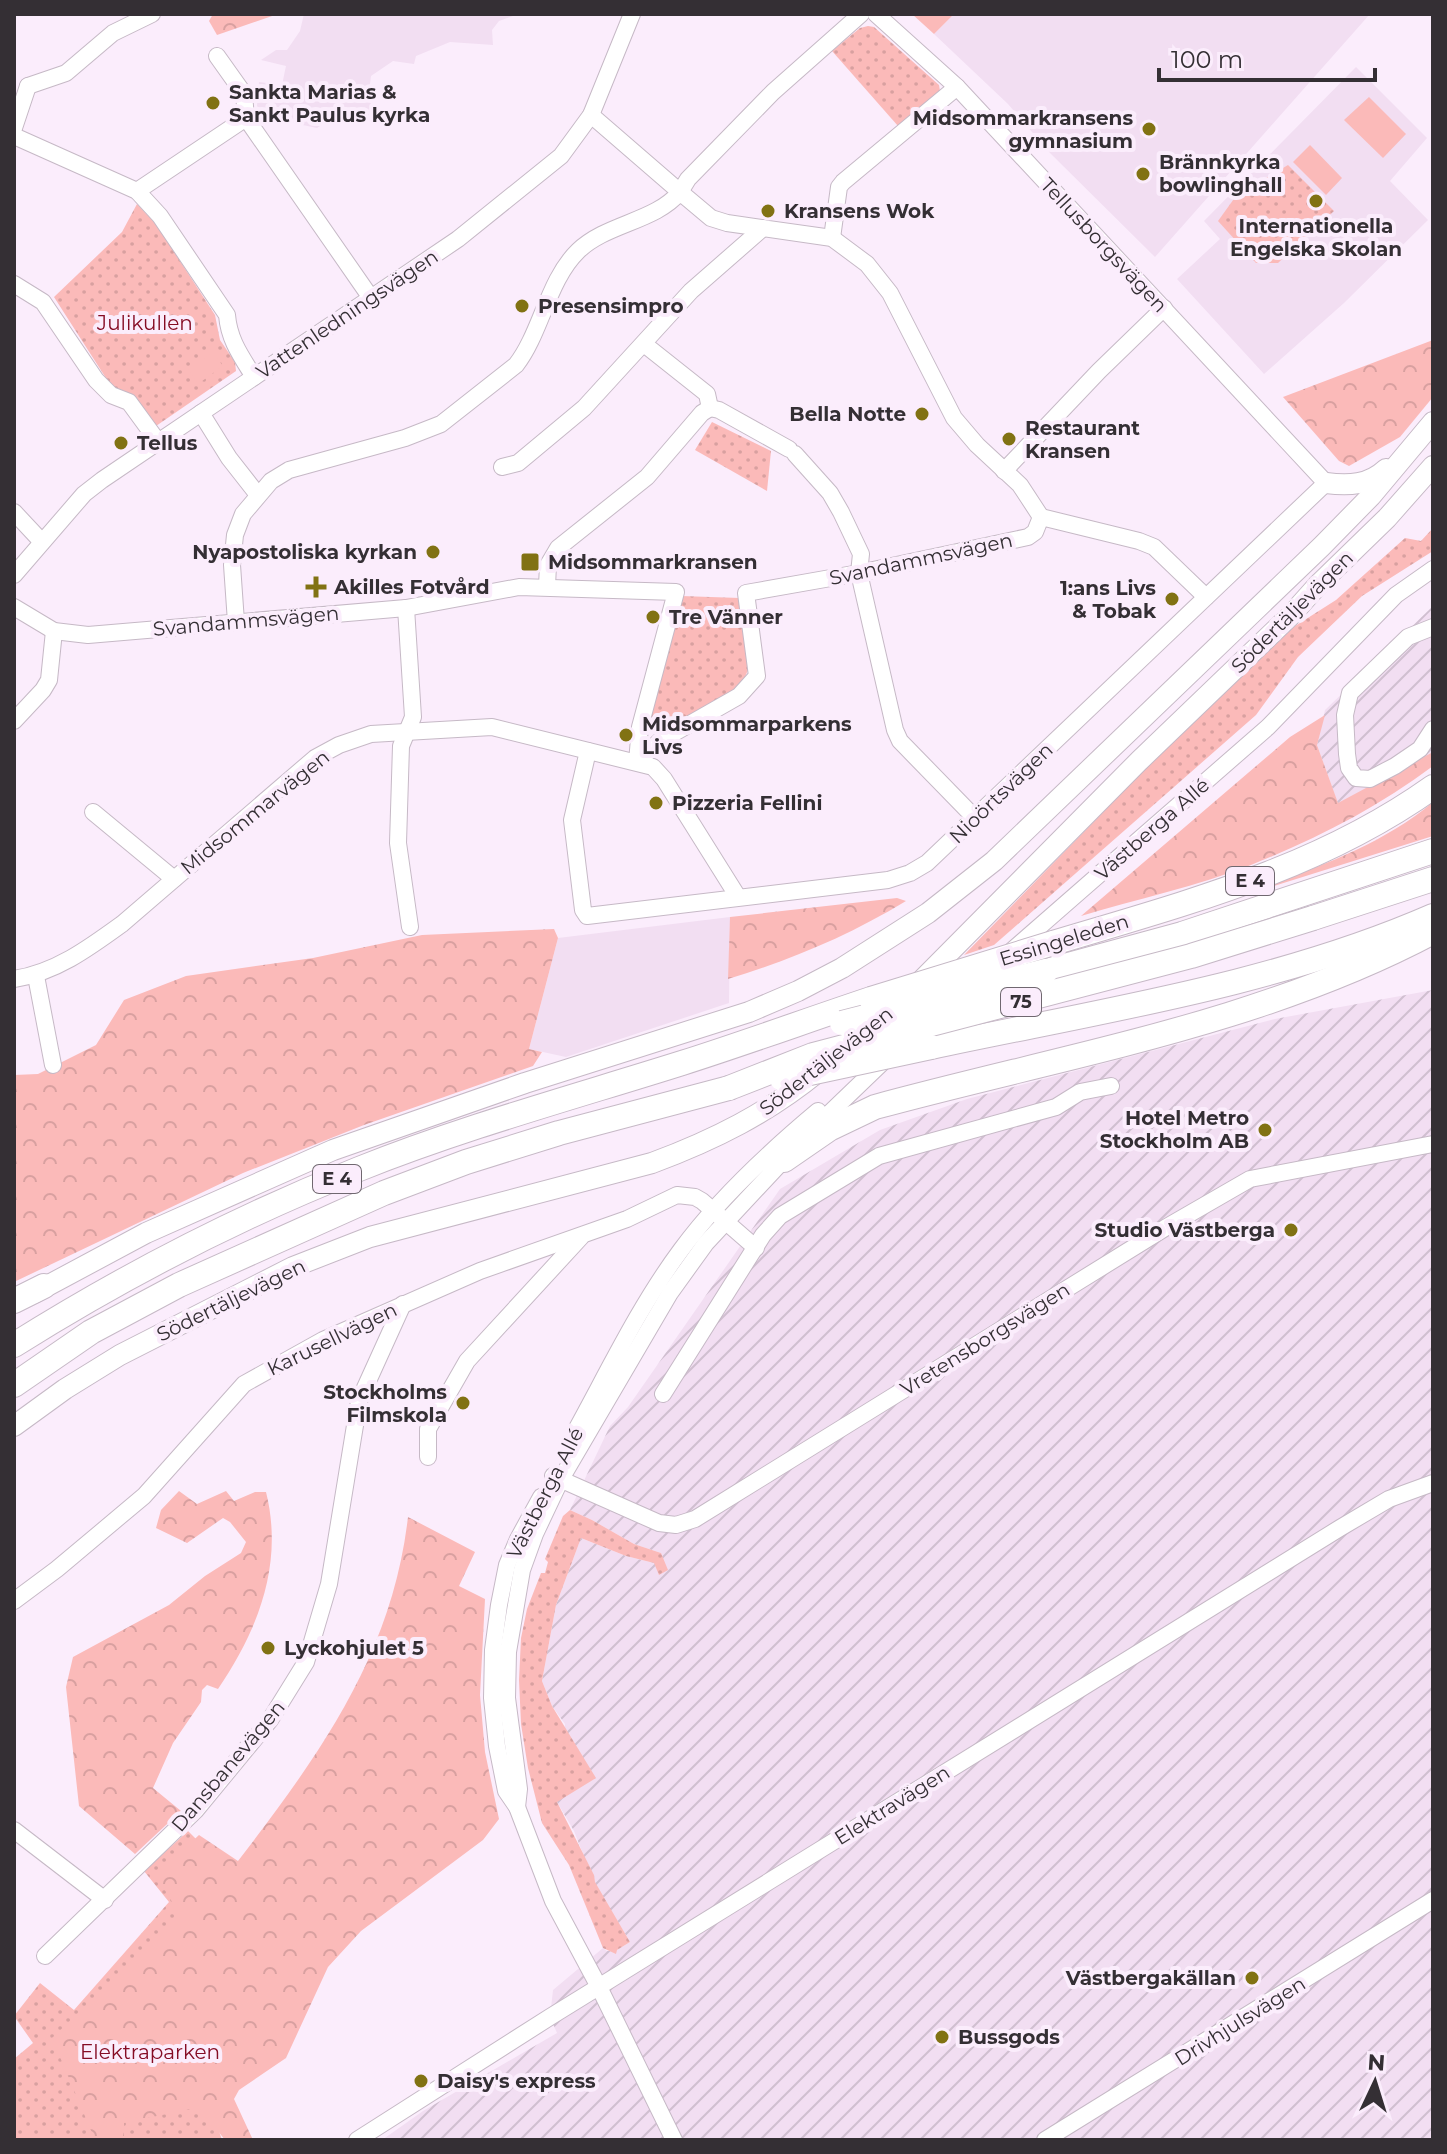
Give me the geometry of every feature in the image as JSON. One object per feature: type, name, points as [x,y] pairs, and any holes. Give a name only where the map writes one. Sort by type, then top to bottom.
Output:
[{"type":"highway","name":"Essingeleden","points":[[682,1063],[871,999],[1216,894],[1276,872],[1393,816],[1433,787]]},
{"type":"highway","name":"75","points":[[682,1063],[1182,934],[1433,851]]},
{"type":"highway","name":"75","points":[[729,1088],[813,1055],[1191,956],[1433,879]]},
{"type":"highway","name":"E 4","points":[[729,1088],[817,1073],[1217,986],[1322,958],[1386,937],[1433,916]]},
{"type":"highway","points":[[784,1160],[829,1129],[875,1107],[1228,1015],[1395,953],[1433,932]]},
{"type":"highway","name":"E 4","points":[[14,1345],[162,1258],[254,1214],[360,1169],[469,1129],[682,1063]]},
{"type":"highway","name":"Södertäljevägen","points":[[14,1385],[91,1332],[179,1285],[384,1193],[466,1162],[559,1133],[729,1088]]},
{"type":"highway","points":[[14,1304],[44,1286]]},
{"type":"main road","name":"Södertäljevägen","points":[[44,1286],[146,1233],[333,1150],[525,1083],[749,1012],[798,991],[887,941],[994,861],[1322,546],[1371,496],[1433,422]]},
{"type":"main road","points":[[1326,483],[1345,486],[1377,478],[1419,440]]},
{"type":"main road","name":"Södertäljevägen","points":[[14,1426],[120,1355],[293,1267],[370,1237],[652,1163],[720,1135],[787,1097],[891,1011],[1139,761],[1292,614],[1431,471]]},
{"type":"street","points":[[14,128],[21,84],[66,73],[113,33],[152,14]]},
{"type":"street","name":"Vattenledningsvägen","points":[[14,575],[84,494],[458,239],[561,156],[591,115],[632,14]]},
{"type":"street","points":[[236,622],[232,565],[235,535],[243,514],[271,481],[289,470],[405,438],[441,424],[504,376],[524,355],[570,260],[579,250],[613,229],[672,202],[688,179],[773,92],[861,14]]},
{"type":"street","name":"Tellusborgsvägen","points":[[876,14],[957,87],[1326,483]]},
{"type":"street","points":[[217,56],[244,94],[246,118],[371,298]]},
{"type":"street","points":[[832,238],[839,187],[843,182],[957,87]]},
{"type":"street","points":[[591,115],[711,218],[832,238],[867,264],[890,293],[954,418],[977,445],[1020,485],[1041,517],[1154,547],[1206,597]]},
{"type":"street","points":[[137,191],[246,118]]},
{"type":"street","points":[[14,136],[137,191],[160,216],[227,315],[233,345],[254,377]]},
{"type":"street","points":[[502,467],[518,463],[584,408],[691,291],[763,228]]},
{"type":"street","points":[[14,284],[43,302],[96,380],[111,395],[129,402],[159,443]]},
{"type":"street","points":[[1004,471],[1164,308]]},
{"type":"street","points":[[644,344],[707,394],[710,408]]},
{"type":"street","points":[[547,586],[548,565],[558,548],[647,477],[702,413],[710,408],[719,410],[792,452],[830,493],[861,554],[859,573],[895,730],[900,741],[975,818]]},
{"type":"street","points":[[201,413],[229,458],[258,495]]},
{"type":"street","name":"Nioörtsvägen","points":[[588,751],[572,820],[583,910],[587,916],[857,884],[910,873],[927,863],[975,818],[1326,483]]},
{"type":"street","points":[[14,512],[42,542]]},
{"type":"street","name":"Svandammsvägen","points":[[637,762],[660,741],[739,696],[757,676],[746,593],[1028,537],[1035,532],[1041,517]]},
{"type":"street","name":"Västberga Allé","points":[[674,2140],[553,1901],[517,1807],[519,1789],[507,1698],[512,1622],[522,1570],[556,1477],[719,1217],[803,1124],[862,1080],[1268,727],[1396,595],[1433,569]]},
{"type":"street","name":"Svandammsvägen","points":[[14,607],[54,631],[88,635],[406,608],[505,588],[547,586],[676,592],[640,727],[637,762]]},
{"type":"street","points":[[406,608],[413,717],[401,746],[398,834],[410,927]]},
{"type":"street","points":[[1433,627],[1408,637],[1350,693],[1345,715],[1349,768],[1356,778],[1377,776],[1420,749],[1433,729]]},
{"type":"street","points":[[14,721],[49,680],[54,631]]},
{"type":"street","name":"Midsommarvägen","points":[[14,979],[36,976],[94,944],[327,751],[371,734],[492,727],[653,767],[664,779],[738,897]]},
{"type":"street","name":"Midsommarvägen","points":[[93,812],[174,879]]},
{"type":"street","points":[[36,976],[53,1065]]},
{"type":"street","name":"Västberga Allé","points":[[719,1217],[784,1160],[844,1102],[862,1080]]},
{"type":"street","points":[[663,1394],[756,1248],[780,1216],[879,1156],[1056,1107],[1080,1092],[1111,1086]]},
{"type":"street","name":"Vretensborgsvägen","points":[[556,1477],[659,1523],[676,1525],[695,1519],[1165,1228],[1250,1179],[1433,1144]]},
{"type":"street","name":"Karusellvägen","points":[[14,1601],[144,1496],[244,1384],[323,1340],[480,1271],[634,1216],[677,1195],[695,1197],[719,1217]]},
{"type":"street","points":[[719,1217],[756,1248]]},
{"type":"street","points":[[428,1457],[428,1429],[467,1361],[582,1236]]},
{"type":"street","name":"Dansbanevägen","points":[[45,1956],[196,1810],[270,1720],[306,1662],[329,1584],[359,1401],[403,1304]]},
{"type":"street","name":"Elektravägen","points":[[357,2140],[1340,1528],[1389,1499],[1433,1483]]},
{"type":"street","points":[[14,1830],[105,1900]]},
{"type":"street","name":"Drivhjulsvägen","points":[[1045,2140],[1433,1900]]},
{"type":"shaded area","points":[[304,14],[513,16],[499,21],[492,30],[493,45],[450,42],[416,56],[414,64],[393,61],[371,76],[369,92],[372,100],[368,120],[347,116],[343,111],[317,128],[265,117],[257,106],[259,82],[282,85],[286,66],[261,60],[276,50],[287,50],[300,31]]},
{"type":"shaded area","name":"Midsommarkransens gymnasium","points":[[954,14],[1370,14],[1155,257],[1050,153],[1008,104],[934,34]]},
{"type":"shaded area","name":"Internationella Engelska Skolan","points":[[1356,67],[1427,138],[1390,181],[1428,220],[1344,303],[1264,374],[1177,279],[1220,239],[1204,221]]},
{"type":"shaded area","points":[[1433,606],[1433,752],[1338,804],[1317,745],[1325,710]]},
{"type":"shaded area","points":[[730,917],[729,1003],[566,1057],[529,1049],[558,938]]},
{"type":"shaded area","points":[[1433,990],[1433,2140],[382,2140],[423,2111],[557,2033],[550,2017],[553,1990],[603,1948],[607,1951],[617,1950],[630,1942],[594,1882],[574,1831],[557,1802],[565,1724],[552,1706],[542,1681],[556,1605],[581,1538],[626,1556],[654,1563],[661,1553],[634,1544],[570,1510],[610,1426],[628,1407],[780,1189],[880,1130],[967,1099],[1275,1019]]},
{"type":"green space","points":[[213,14],[278,14],[217,35],[209,21]]},
{"type":"green space","points":[[912,14],[954,14],[934,34]]},
{"type":"green space","points":[[874,27],[939,85],[940,91],[898,126],[832,51],[860,28]]},
{"type":"green space","points":[[1369,97],[1406,134],[1383,158],[1344,120]]},
{"type":"green space","points":[[1310,145],[1342,178],[1326,195],[1293,162]]},
{"type":"green space","points":[[1288,165],[1334,211],[1278,263],[1256,263],[1218,221],[1236,196]]},
{"type":"green space","name":"Julikullen","points":[[137,204],[156,224],[215,315],[220,340],[235,362],[236,371],[156,426],[111,386],[54,297],[122,232]]},
{"type":"green space","points":[[1433,340],[1433,397],[1400,437],[1349,466],[1339,461],[1283,397]]},
{"type":"green space","points":[[213,352],[223,366],[198,384],[188,369]]},
{"type":"green space","points":[[712,422],[771,451],[767,491],[695,450]]},
{"type":"green space","points":[[1433,528],[1433,551],[1362,596],[1298,657],[1256,715],[994,945],[964,955],[1152,762],[1292,628],[1336,600],[1405,538],[1421,541]]},
{"type":"green space","points":[[681,596],[740,598],[748,670],[741,686],[667,729],[648,724]]},
{"type":"green space","points":[[1325,715],[1317,745],[1338,803],[1433,752],[1433,766],[1368,809],[1275,855],[1210,879],[1081,916],[1290,737]]},
{"type":"green space","points":[[1433,802],[1433,836],[1242,896],[1366,845]]},
{"type":"green space","points":[[897,898],[906,901],[841,936],[798,955],[728,979],[730,917]]},
{"type":"green space","points":[[554,929],[558,938],[529,1049],[542,1052],[533,1066],[364,1125],[243,1173],[14,1282],[14,1075],[38,1074],[96,1045],[124,1000],[186,976],[313,958],[422,935]]},
{"type":"green space","points":[[179,1491],[197,1504],[226,1491],[234,1501],[255,1492],[266,1492],[272,1545],[269,1570],[256,1620],[245,1643],[218,1689],[207,1685],[202,1690],[201,1702],[173,1743],[153,1788],[181,1811],[135,1854],[79,1806],[66,1687],[73,1657],[169,1605],[205,1576],[241,1553],[246,1542],[223,1518],[187,1543],[156,1528],[161,1510]]},
{"type":"green space","points":[[570,1510],[634,1544],[661,1553],[668,1570],[659,1575],[654,1563],[626,1556],[581,1538],[556,1605],[542,1681],[552,1706],[596,1778],[557,1802],[595,1882],[630,1942],[616,1954],[603,1948],[569,1865],[542,1823],[521,1724],[521,1638],[527,1609],[541,1573],[545,1573],[548,1562],[545,1559],[563,1516]]},
{"type":"green space","points":[[408,1517],[475,1552],[459,1586],[485,1599],[480,1695],[485,1752],[499,1819],[483,1840],[361,1931],[328,1967],[286,2058],[239,2090],[234,2099],[253,2140],[225,2140],[199,2107],[124,2123],[124,2138],[130,2140],[95,2140],[52,2038],[181,1917],[156,1875],[199,1835],[238,1861],[297,1782],[348,1701],[369,1658],[399,1567]]},
{"type":"green space","name":"Elektraparken","points":[[188,1831],[210,1853],[216,2122],[222,2140],[14,2140],[14,2059],[33,2043],[14,2016],[40,1983],[74,2010],[169,1902],[144,1871]]},
{"type":"place","name":"Sankta Marias & Sankt Paulus kyrka","points":[[213,103]]},
{"type":"place","name":"Midsommarkransens gymnasium","points":[[1149,129]]},
{"type":"place","name":"Brännkyrka bowlinghall","points":[[1143,174]]},
{"type":"place","name":"Internationella Engelska Skolan","points":[[1316,201]]},
{"type":"place","name":"Kransens Wok","points":[[768,211]]},
{"type":"place","name":"Presensimpro","points":[[522,306]]},
{"type":"place","name":"Bella Notte","points":[[922,414]]},
{"type":"place","name":"Restaurant Kransen","points":[[1009,439]]},
{"type":"place","name":"Tellus","points":[[121,443]]},
{"type":"place","name":"Nyapostoliska kyrkan","points":[[433,552]]},
{"type":"place","name":"Midsommarkransen","points":[[530,562]]},
{"type":"place","name":"Akilles Fotvård","points":[[316,587]]},
{"type":"place","name":"1:ans Livs & Tobak","points":[[1172,599]]},
{"type":"place","name":"Tre Vänner","points":[[653,617]]},
{"type":"place","name":"Midsommarparkens Livs","points":[[626,735]]},
{"type":"place","name":"Pizzeria Fellini","points":[[656,803]]},
{"type":"place","name":"Hotel Metro Stockholm AB","points":[[1265,1130]]},
{"type":"place","name":"Studio Västberga","points":[[1291,1230]]},
{"type":"place","name":"Stockholms Filmskola","points":[[463,1403]]},
{"type":"place","name":"Lyckohjulet 5","points":[[268,1648]]},
{"type":"place","name":"Västbergakällan","points":[[1252,1978]]},
{"type":"place","name":"Bussgods","points":[[942,2037]]},
{"type":"place","name":"Daisy's express","points":[[421,2081]]}]
